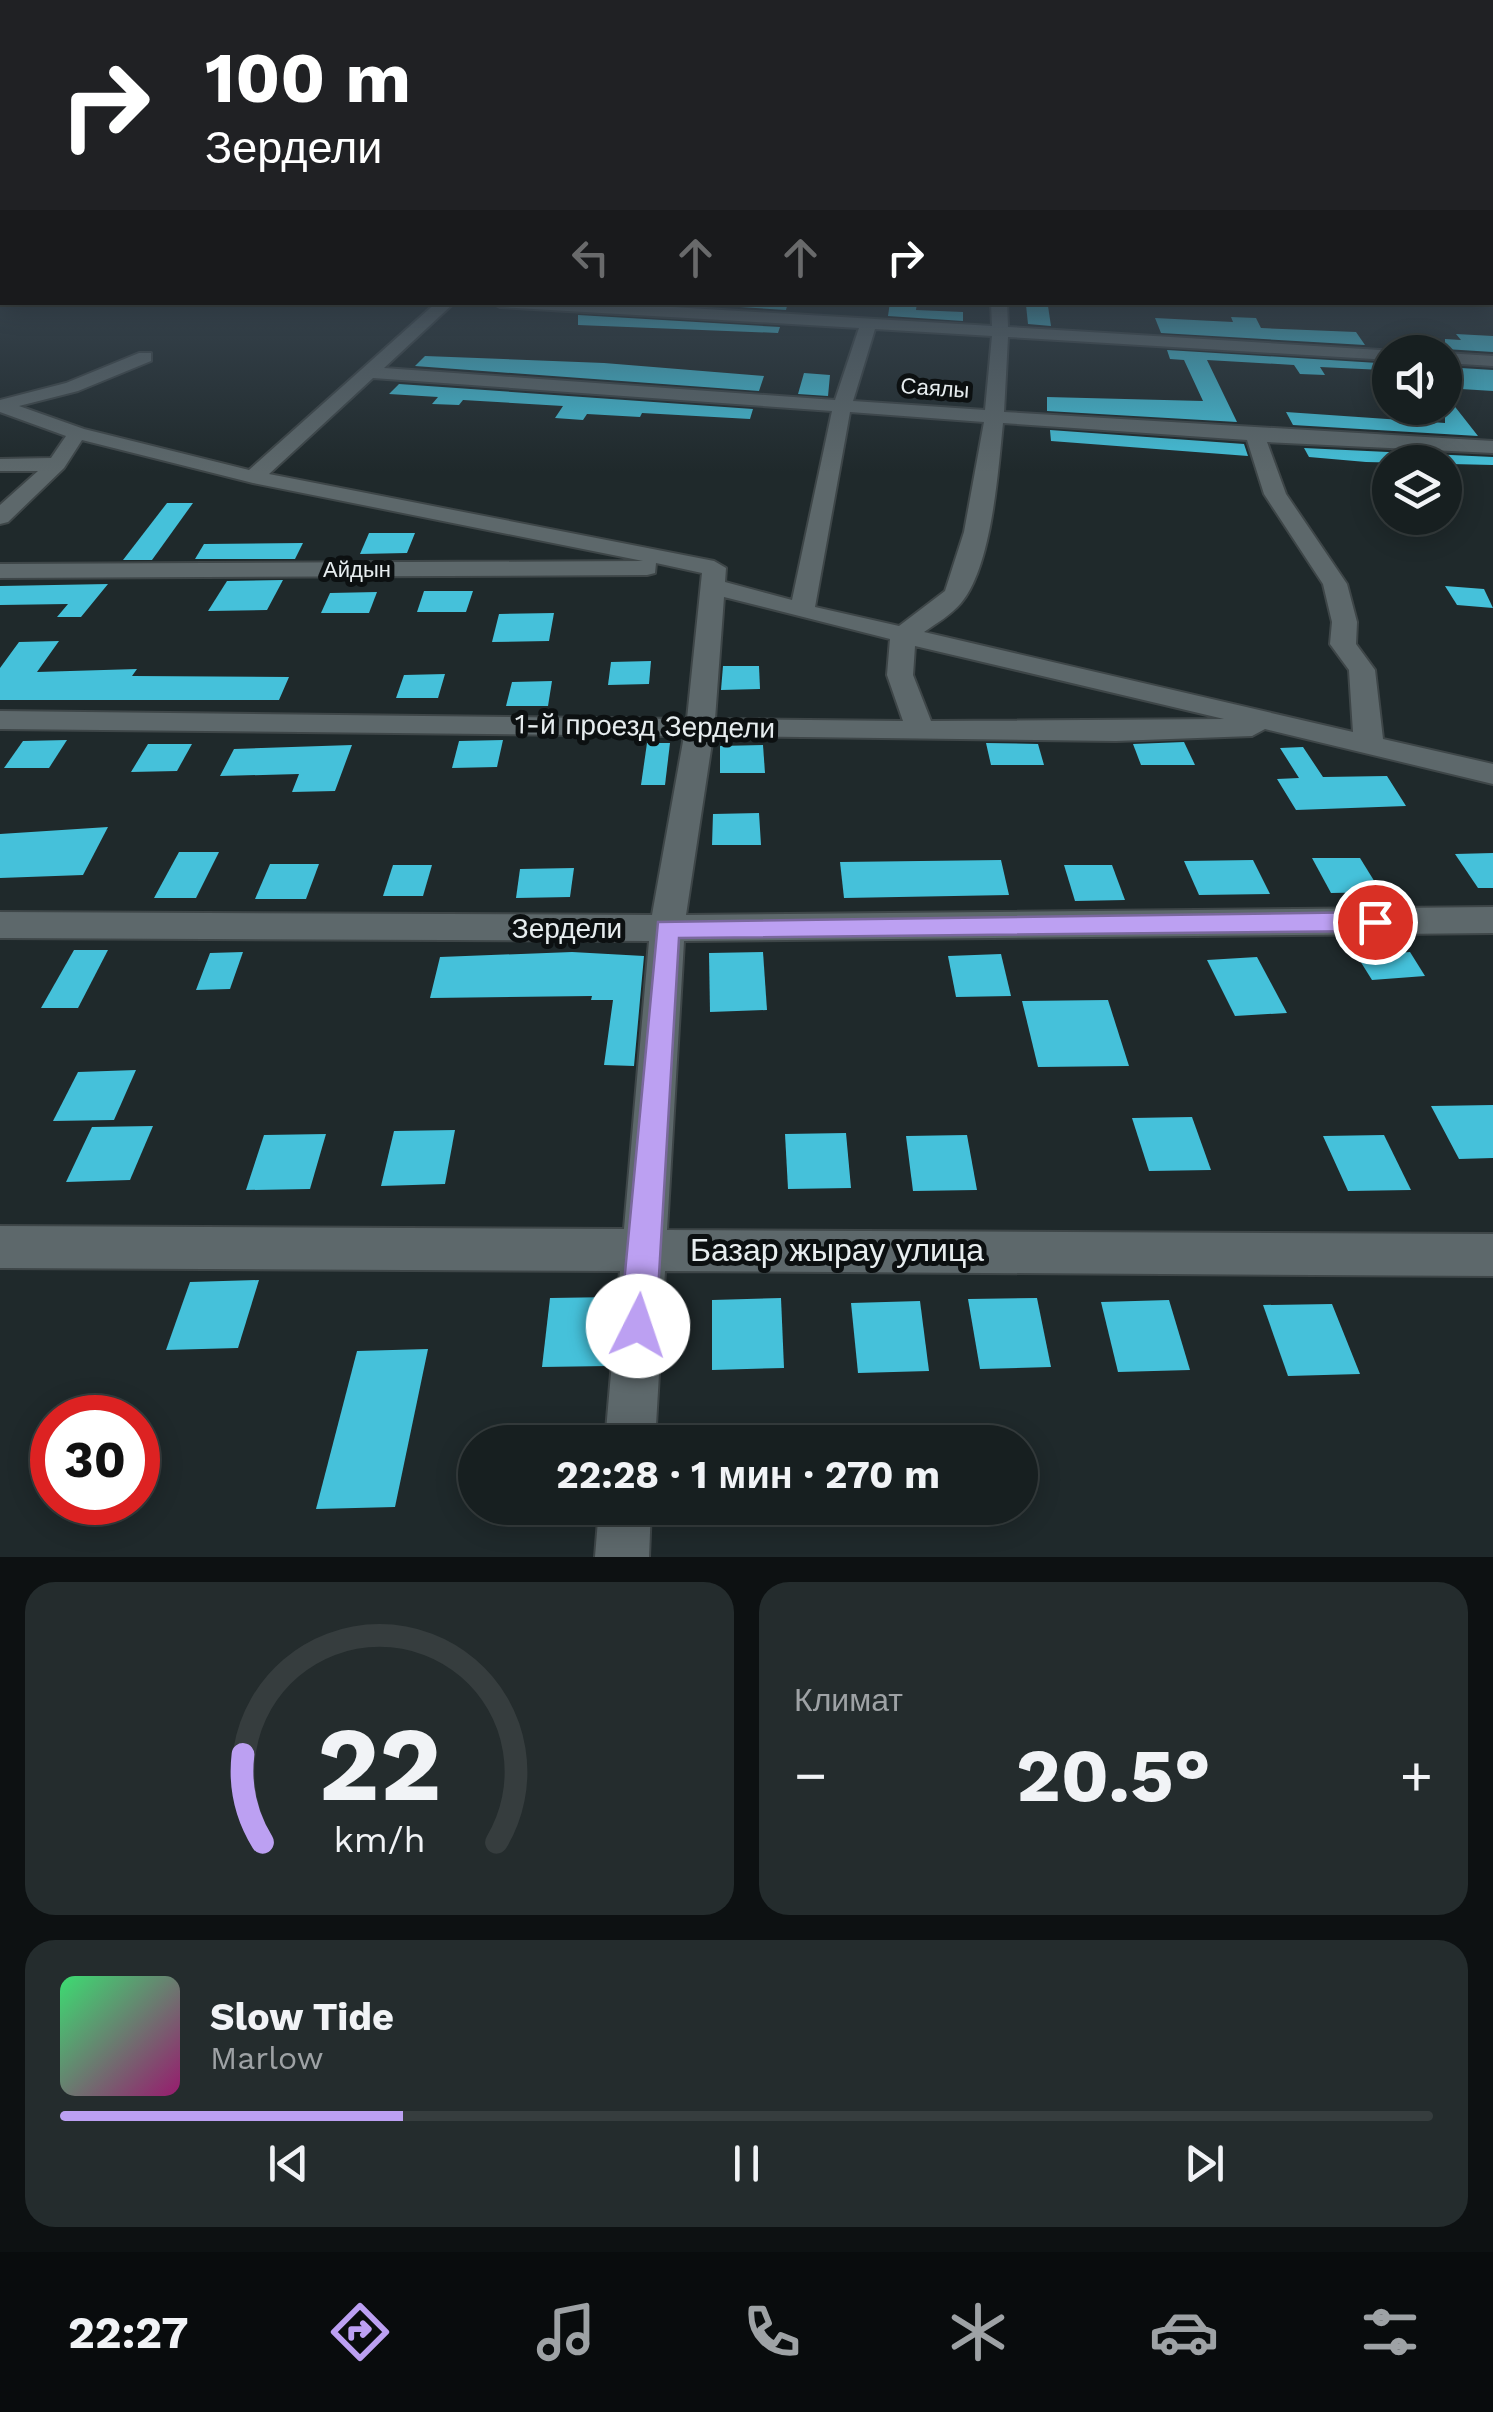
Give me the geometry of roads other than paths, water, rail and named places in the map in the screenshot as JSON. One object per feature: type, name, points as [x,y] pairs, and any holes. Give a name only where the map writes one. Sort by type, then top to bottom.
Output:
[{"type":"street","points":[[253,477],[421,327]]},
{"type":"street","points":[[802,611],[842,407],[867,327]]},
{"type":"street","points":[[900,327],[1372,354]]},
{"type":"street","points":[[920,730],[900,674],[903,635],[956,594],[972,534],[993,418],[1002,327]]},
{"type":"street","points":[[2,406],[72,386],[144,357]]},
{"type":"street","points":[[1462,359],[1493,361]]},
{"type":"street","name":"Саялы","points":[[373,372],[993,418],[1493,448]]},
{"type":"street","points":[[2,406],[76,432],[253,477],[713,577],[802,611],[1493,774]]},
{"type":"street","points":[[0,517],[57,464],[76,432]]},
{"type":"street","points":[[1256,435],[1276,497],[1336,580],[1346,616],[1342,644],[1362,670],[1369,745]]},
{"type":"street","points":[[0,465],[57,464]]},
{"type":"street","name":"Айдын","points":[[0,571],[713,577]]},
{"type":"street","points":[[631,1425],[667,928],[700,727],[713,577]]},
{"type":"street","name":"1-й проезд Зердели","points":[[0,720],[1116,732],[1290,726]]},
{"type":"street","name":"Зердели","points":[[0,925],[667,928],[1493,920]]},
{"type":"street","name":"Базар жырау улица","points":[[0,1247],[1493,1255]]},
{"type":"street","points":[[622,1557],[625,1525]]}]
